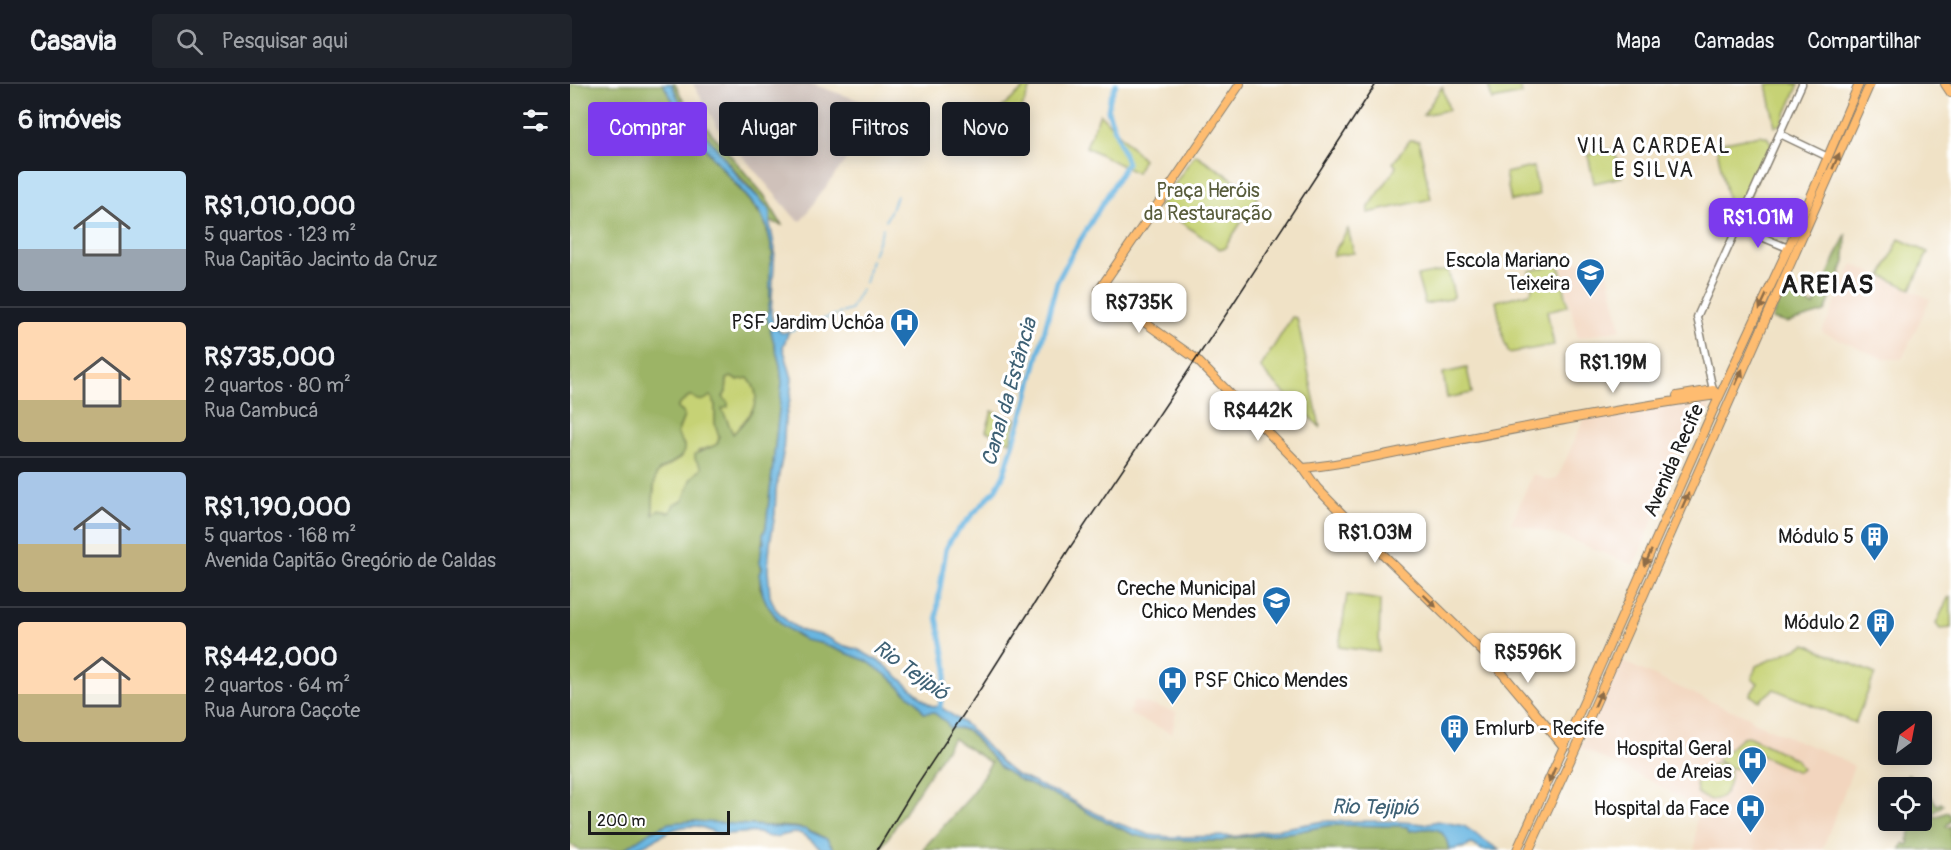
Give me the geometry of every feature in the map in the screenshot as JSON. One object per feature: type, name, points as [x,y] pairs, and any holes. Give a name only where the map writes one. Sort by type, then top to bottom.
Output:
[{"type":"main road","points":[[1240,84],[1099,291],[1195,358],[1303,468],[1317,488],[1349,522],[1472,640],[1564,747]]},
{"type":"main road","name":"Avenida Recife","points":[[1518,848],[1714,408],[1716,394],[1788,248],[1860,84]]},
{"type":"main road","name":"Avenida Recife","points":[[1529,850],[1870,84]]},
{"type":"main road","points":[[1945,84],[1951,93]]},
{"type":"main road","points":[[1303,468],[1347,462],[1594,414],[1716,394]]},
{"type":"main road","points":[[1699,469],[1700,459],[1723,406],[1723,402],[1716,394]]},
{"type":"main road","points":[[1594,414],[1613,407],[1716,394]]},
{"type":"main road","points":[[1704,397],[1711,402],[1714,408]]},
{"type":"street","points":[[1716,394],[1697,317],[1802,84]]},
{"type":"street","points":[[1780,134],[1828,157]]},
{"type":"street","points":[[1738,227],[1788,248]]},
{"type":"shaded area","points":[[693,84],[812,84],[863,102],[830,102],[830,156],[849,156],[801,221],[794,217],[742,156],[818,156],[818,102],[719,102],[719,128],[707,108],[707,102],[703,102]]},
{"type":"shaded area","name":"Escola Mariano Teixeira","points":[[1604,256],[1621,329],[1578,338],[1561,265]]},
{"type":"shaded area","points":[[1853,264],[1930,299],[1902,359],[1884,359],[1822,332]]},
{"type":"shaded area","points":[[895,316],[911,324],[905,337],[889,329]]},
{"type":"shaded area","points":[[1698,400],[1704,401],[1711,408],[1690,433],[1634,565],[1558,535],[1511,523],[1533,474],[1550,481],[1558,477],[1584,419]]},
{"type":"shaded area","name":"Hospital Geral de Areias","points":[[1619,660],[1854,766],[1822,850],[1695,850],[1695,814],[1690,803],[1641,776],[1580,748]]},
{"type":"shaded area","points":[[1134,700],[1176,712],[1172,733],[1129,714]]},
{"type":"green space","points":[[570,84],[663,84],[674,102],[588,102],[588,156],[707,156],[707,150],[764,219],[773,253],[770,264],[770,300],[767,317],[780,365],[782,383],[766,527],[763,535],[760,587],[777,619],[796,635],[867,661],[897,683],[917,702],[924,713],[933,712],[953,727],[968,731],[1001,768],[1018,779],[1071,802],[1132,834],[1152,839],[1222,841],[1330,825],[1397,825],[1408,827],[1410,831],[1437,829],[1444,836],[1449,850],[922,850],[968,799],[991,763],[953,738],[880,850],[834,850],[823,836],[795,827],[684,822],[655,829],[623,850],[579,850],[570,844]],"holes":[[[731,377],[737,380],[748,378],[756,394],[756,401],[749,415],[733,434],[722,409],[728,407],[723,397],[726,392],[727,379]],[[692,396],[701,400],[710,396],[713,398],[718,442],[695,454],[695,459],[702,468],[692,478],[683,501],[674,504],[670,513],[659,510],[653,515],[656,476],[661,469],[682,456],[684,451],[684,446],[677,434],[684,416],[678,406]]]},
{"type":"green space","points":[[667,84],[675,84],[685,102],[677,102]]},
{"type":"green space","points":[[1029,84],[1032,85],[1024,102],[1008,102]]},
{"type":"green space","points":[[1488,84],[1519,84],[1522,94],[1492,100]]},
{"type":"green space","points":[[1767,84],[1799,84],[1781,125],[1775,126]]},
{"type":"green space","points":[[1442,87],[1449,110],[1423,115]]},
{"type":"green space","points":[[1100,114],[1143,159],[1136,173],[1086,147]]},
{"type":"green space","points":[[707,128],[719,142],[719,153],[707,139]]},
{"type":"green space","points":[[1760,135],[1767,137],[1772,144],[1738,222],[1732,220],[1717,149],[1720,143]]},
{"type":"green space","points":[[1410,140],[1419,141],[1431,199],[1368,213],[1369,207],[1394,171],[1396,166],[1393,163]]},
{"type":"green space","points":[[1614,149],[1622,177],[1594,183],[1588,155]]},
{"type":"green space","name":"Praça Heróis da Restauração","points":[[1195,154],[1257,195],[1224,249],[1220,249],[1159,207]]},
{"type":"green space","points":[[722,156],[731,156],[764,195],[782,225],[768,221],[758,197]]},
{"type":"green space","points":[[1533,167],[1539,195],[1511,201],[1505,173]]},
{"type":"green space","points":[[1348,229],[1354,253],[1333,256],[1333,254]]},
{"type":"green space","points":[[1846,234],[1845,262],[1825,312],[1787,323],[1772,319],[1781,294],[1790,295],[1814,306]]},
{"type":"green space","points":[[1899,239],[1928,252],[1911,289],[1882,276]]},
{"type":"green space","points":[[1559,264],[1568,306],[1547,311],[1554,345],[1509,353],[1504,341],[1496,301],[1530,293],[1532,289],[1529,271]]},
{"type":"green space","points":[[1448,270],[1454,296],[1450,299],[1425,304],[1417,276]]},
{"type":"green space","points":[[1292,317],[1297,318],[1320,427],[1261,368]]},
{"type":"green space","points":[[1467,368],[1472,393],[1447,398],[1443,373]]},
{"type":"green space","points":[[731,377],[737,380],[748,378],[756,394],[756,401],[749,415],[733,434],[722,409],[727,379]]},
{"type":"green space","points":[[689,396],[697,400],[710,396],[713,398],[718,442],[716,445],[698,451],[703,468],[692,478],[683,501],[670,513],[665,511],[652,516],[655,478],[658,472],[676,461],[684,445],[677,434],[684,416],[678,406]]},
{"type":"green space","points":[[992,411],[1016,419],[1010,442],[986,431]]},
{"type":"green space","points":[[1347,595],[1380,600],[1379,652],[1339,647]]},
{"type":"green space","points":[[1951,597],[1951,628],[1940,629],[1936,624],[1948,598]]},
{"type":"green space","points":[[1806,644],[1875,674],[1855,723],[1774,689],[1759,701],[1750,695],[1758,683],[1752,679],[1756,666]]},
{"type":"green space","points":[[1748,736],[1797,760],[1802,769],[1798,772],[1753,752],[1750,746],[1740,754],[1738,769],[1731,768],[1717,760],[1742,737]]},
{"type":"green space","points":[[1719,763],[1729,769],[1730,777],[1726,791],[1717,799],[1704,798],[1697,792],[1696,783],[1712,765]]},
{"type":"green space","points":[[1932,798],[1937,805],[1941,803],[1943,805],[1932,814]]},
{"type":"green space","points":[[1948,812],[1951,816],[1951,821],[1946,826],[1948,828],[1951,826],[1951,850],[1900,850],[1904,843],[1908,845],[1911,831],[1932,831],[1932,814],[1935,817]]},
{"type":"water","name":"Rio Tejipió","points":[[663,84],[672,84],[681,102],[674,102]]},
{"type":"water","name":"Rio Tejipió","points":[[707,137],[719,151],[719,156],[722,156],[740,180],[770,211],[775,249],[771,314],[774,325],[782,333],[789,331],[783,347],[792,378],[785,421],[783,454],[776,490],[768,569],[770,596],[775,608],[789,623],[802,631],[824,636],[835,643],[859,650],[884,664],[930,705],[942,708],[969,727],[1015,774],[1066,796],[1114,822],[1150,835],[1238,836],[1325,821],[1393,821],[1424,824],[1438,821],[1464,826],[1499,850],[1483,850],[1471,844],[1449,850],[1444,836],[1437,830],[1410,831],[1408,827],[1398,826],[1330,825],[1222,841],[1152,839],[1135,835],[1092,815],[1071,802],[1018,779],[1001,768],[969,731],[949,728],[947,723],[933,712],[924,713],[917,702],[897,683],[867,661],[820,643],[805,640],[782,625],[763,595],[759,574],[762,567],[760,563],[762,544],[766,527],[782,383],[780,365],[767,317],[770,300],[770,264],[773,253],[767,227],[760,212],[707,150]]},
{"type":"water","points":[[693,821],[805,829],[827,839],[834,850],[824,850],[798,833],[767,837],[758,833],[722,834],[701,827],[684,826],[642,846],[623,850],[650,832],[669,823]]},
{"type":"waterway","name":"Canal da Estância","points":[[939,712],[947,669],[937,617],[946,549],[952,537],[996,489],[1004,474],[1025,406],[1057,282],[1127,163],[1108,111],[1116,84]]},
{"type":"waterway","points":[[886,220],[897,196]]},
{"type":"waterway","points":[[873,255],[883,228]]},
{"type":"waterway","points":[[865,283],[871,260]]},
{"type":"waterway","points":[[790,331],[850,310],[861,290]]},
{"type":"tram line","points":[[877,850],[1069,549],[1227,313],[1376,84]]},
{"type":"place","name":"Escola Mariano Teixeira","points":[[1591,298]]},
{"type":"place","name":"PSF Jardim Uchôa","points":[[905,348]]},
{"type":"place","name":"Módulo 5","points":[[1875,562]]},
{"type":"place","name":"Creche Municipal Chico Mendes","points":[[1277,626]]},
{"type":"place","name":"Módulo 2","points":[[1881,648]]},
{"type":"place","name":"PSF Chico Mendes","points":[[1173,706]]},
{"type":"place","name":"Emlurb - Recife","points":[[1454,754]]},
{"type":"place","name":"Hospital Geral de Areias","points":[[1753,786]]},
{"type":"place","name":"Hospital da Face","points":[[1750,834]]},
{"type":"district","name":"VILA CARDEAL E SILVA","points":[[1654,158]]},
{"type":"district","name":"AREIAS","points":[[1828,284]]}]
